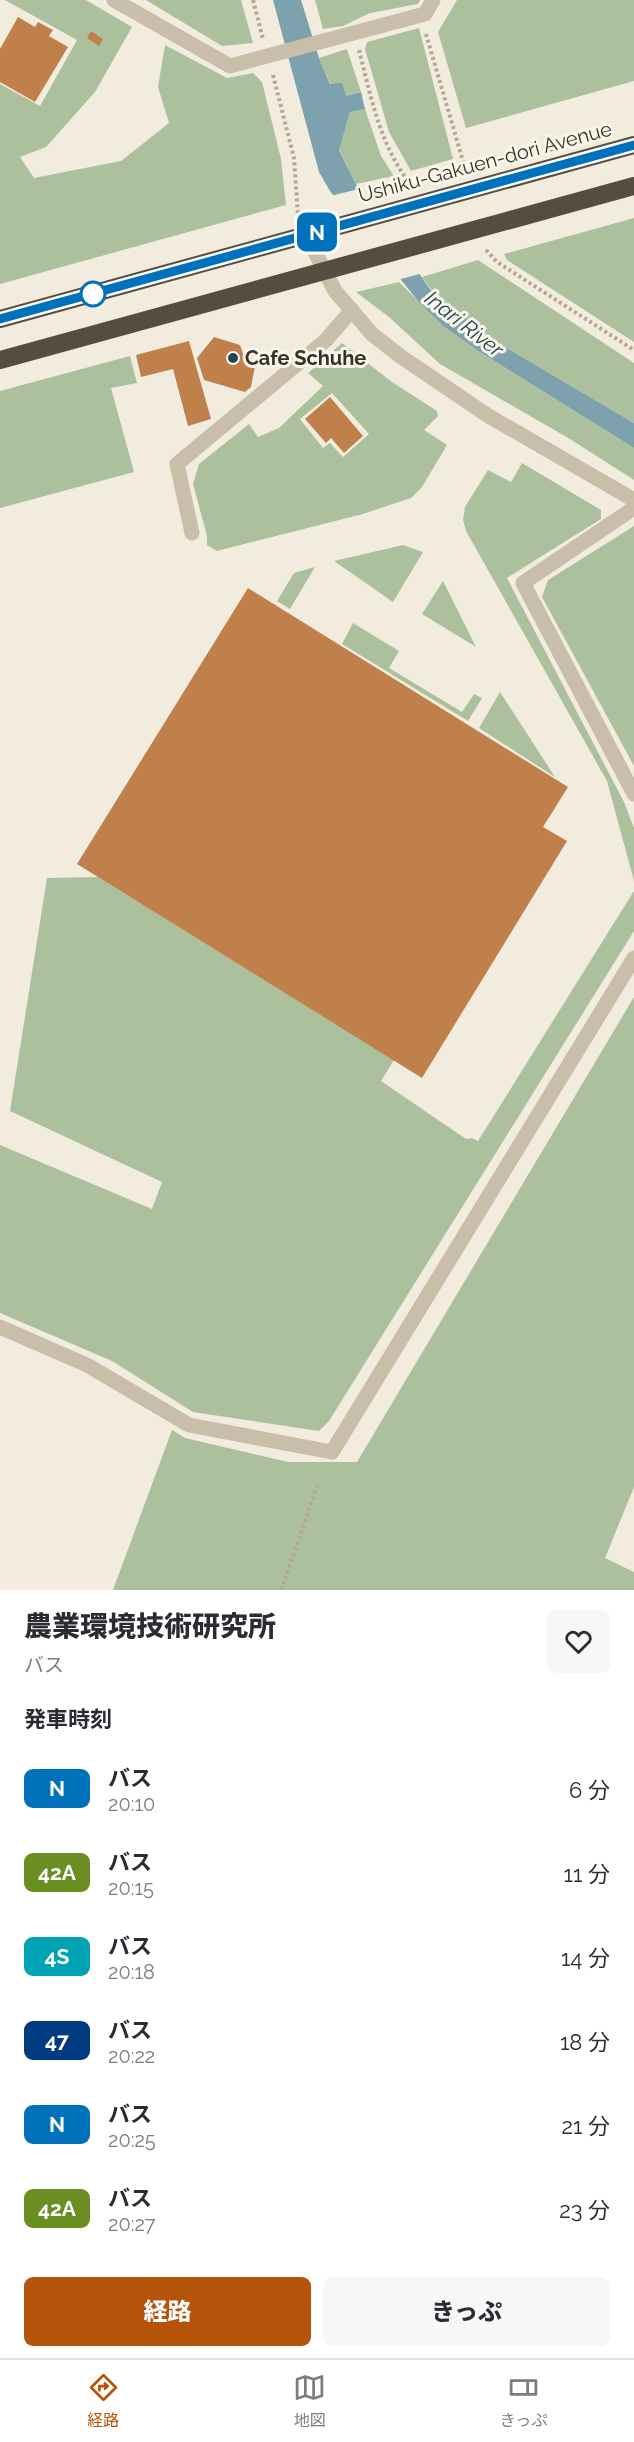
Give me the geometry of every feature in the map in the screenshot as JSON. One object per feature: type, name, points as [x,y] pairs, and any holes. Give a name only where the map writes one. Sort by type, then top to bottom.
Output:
[{"type":"highway","name":"Ushiku-Gakuen-dori Avenue","points":[[0,319],[634,144]]},
{"type":"highway","points":[[0,360],[634,186]]},
{"type":"street","points":[[114,0],[230,66],[425,14],[433,0]]},
{"type":"street","points":[[306,235],[335,291],[372,333],[400,357],[487,415],[634,500]]},
{"type":"street","points":[[192,533],[177,464],[326,340],[352,310]]},
{"type":"street","points":[[634,508],[523,583],[634,794]]},
{"type":"street","points":[[0,1327],[87,1365],[189,1425],[332,1452],[634,958]]},
{"type":"path","points":[[254,0],[273,56],[294,158],[298,215],[306,235]]},
{"type":"path","points":[[421,15],[471,189]]},
{"type":"path","points":[[351,34],[389,153],[423,202]]},
{"type":"path","points":[[478,229],[486,250],[497,262],[634,350]]},
{"type":"path","points":[[280,1590],[318,1484]]},
{"type":"green space","points":[[5,0],[86,0],[132,27],[95,92],[46,147],[20,157],[34,178],[121,161],[169,123],[158,87],[165,45],[227,78],[253,73],[262,82],[281,159],[286,205],[0,284],[0,84],[40,106],[77,40]]},
{"type":"green space","points":[[146,0],[241,0],[253,43],[222,46]]},
{"type":"green space","points":[[315,0],[420,0],[418,4],[370,13],[343,26],[323,29]]},
{"type":"green space","points":[[457,0],[634,0],[634,81],[466,128],[438,32]]},
{"type":"green space","points":[[419,28],[453,159],[411,171],[389,132],[365,49],[367,42]]},
{"type":"green space","points":[[347,49],[361,92],[346,96],[331,85],[319,58]]},
{"type":"green space","points":[[365,109],[381,156],[394,176],[356,184],[339,149],[350,112]]},
{"type":"green space","points":[[634,218],[634,342],[507,260],[504,254]]},
{"type":"green space","points":[[478,260],[634,363],[634,423],[490,338],[431,289],[422,277]]},
{"type":"green space","points":[[399,282],[443,326],[480,352],[634,448],[634,480],[570,439],[440,364],[389,317],[356,292]]},
{"type":"green space","points":[[342,343],[392,382],[437,411],[438,416],[424,430],[447,445],[422,487],[411,498],[363,514],[217,551],[207,545],[207,536],[193,484],[199,464],[249,424],[258,437],[279,428],[323,386],[308,373]],"holes":[[[332,393],[369,434],[343,457],[330,443],[323,448],[300,419]]]},
{"type":"green space","points":[[130,356],[137,383],[111,388],[134,472],[0,508],[0,391]]},
{"type":"green space","points":[[522,463],[601,510],[601,519],[507,578],[624,802],[634,828],[634,881],[607,781],[466,531],[463,520],[465,507],[488,470],[511,482]]},
{"type":"green space","points":[[634,526],[634,766],[542,597],[548,580]]},
{"type":"green space","points":[[403,545],[423,552],[393,602],[334,561]]},
{"type":"green space","points":[[315,567],[290,609],[277,601],[294,573]]},
{"type":"green space","points":[[443,581],[476,647],[422,614]]},
{"type":"green space","points":[[353,623],[399,651],[389,668],[462,712],[474,694],[482,698],[468,721],[342,644]]},
{"type":"green space","points":[[500,692],[555,777],[479,728]]},
{"type":"green space","points":[[98,877],[394,1060],[381,1081],[466,1139],[472,1138],[478,1141],[634,891],[634,931],[329,1421],[319,1431],[193,1412],[112,1361],[0,1313],[0,1145],[152,1209],[162,1182],[10,1111],[47,878]]},
{"type":"green space","points":[[634,997],[634,1487],[605,1558],[634,1572],[634,1590],[113,1590],[172,1430],[185,1438],[288,1462],[357,1462]]},
{"type":"water","name":"Inari River","points":[[273,0],[301,0],[319,58],[330,84],[342,83],[346,96],[361,92],[365,109],[350,112],[339,150],[356,184],[430,289],[490,338],[634,423],[634,448],[480,352],[443,326],[418,301],[330,191],[319,172]]},
{"type":"pier","points":[[363,188],[423,273],[397,280],[330,196]]},
{"type":"building","points":[[18,17],[35,27],[38,22],[53,30],[49,36],[68,47],[35,102],[0,82],[0,49]]},
{"type":"building","points":[[91,31],[103,39],[99,46],[87,38]]},
{"type":"building","points":[[561,141],[563,148],[545,153],[543,146]]},
{"type":"building","points":[[214,337],[240,345],[244,357],[251,355],[253,361],[246,364],[255,366],[251,387],[245,392],[204,380],[197,358]]},
{"type":"building","points":[[189,341],[211,419],[188,426],[173,369],[141,377],[136,355]]},
{"type":"building","points":[[330,397],[363,436],[344,453],[331,438],[326,443],[305,419]]},
{"type":"building","points":[[248,588],[568,787],[543,827],[567,841],[422,1078],[77,864]]},
{"type":"bus line","name":"N","points":[[0,319],[634,145]]},
{"type":"place","name":"Cafe Schuhe","points":[[233,358]]}]
